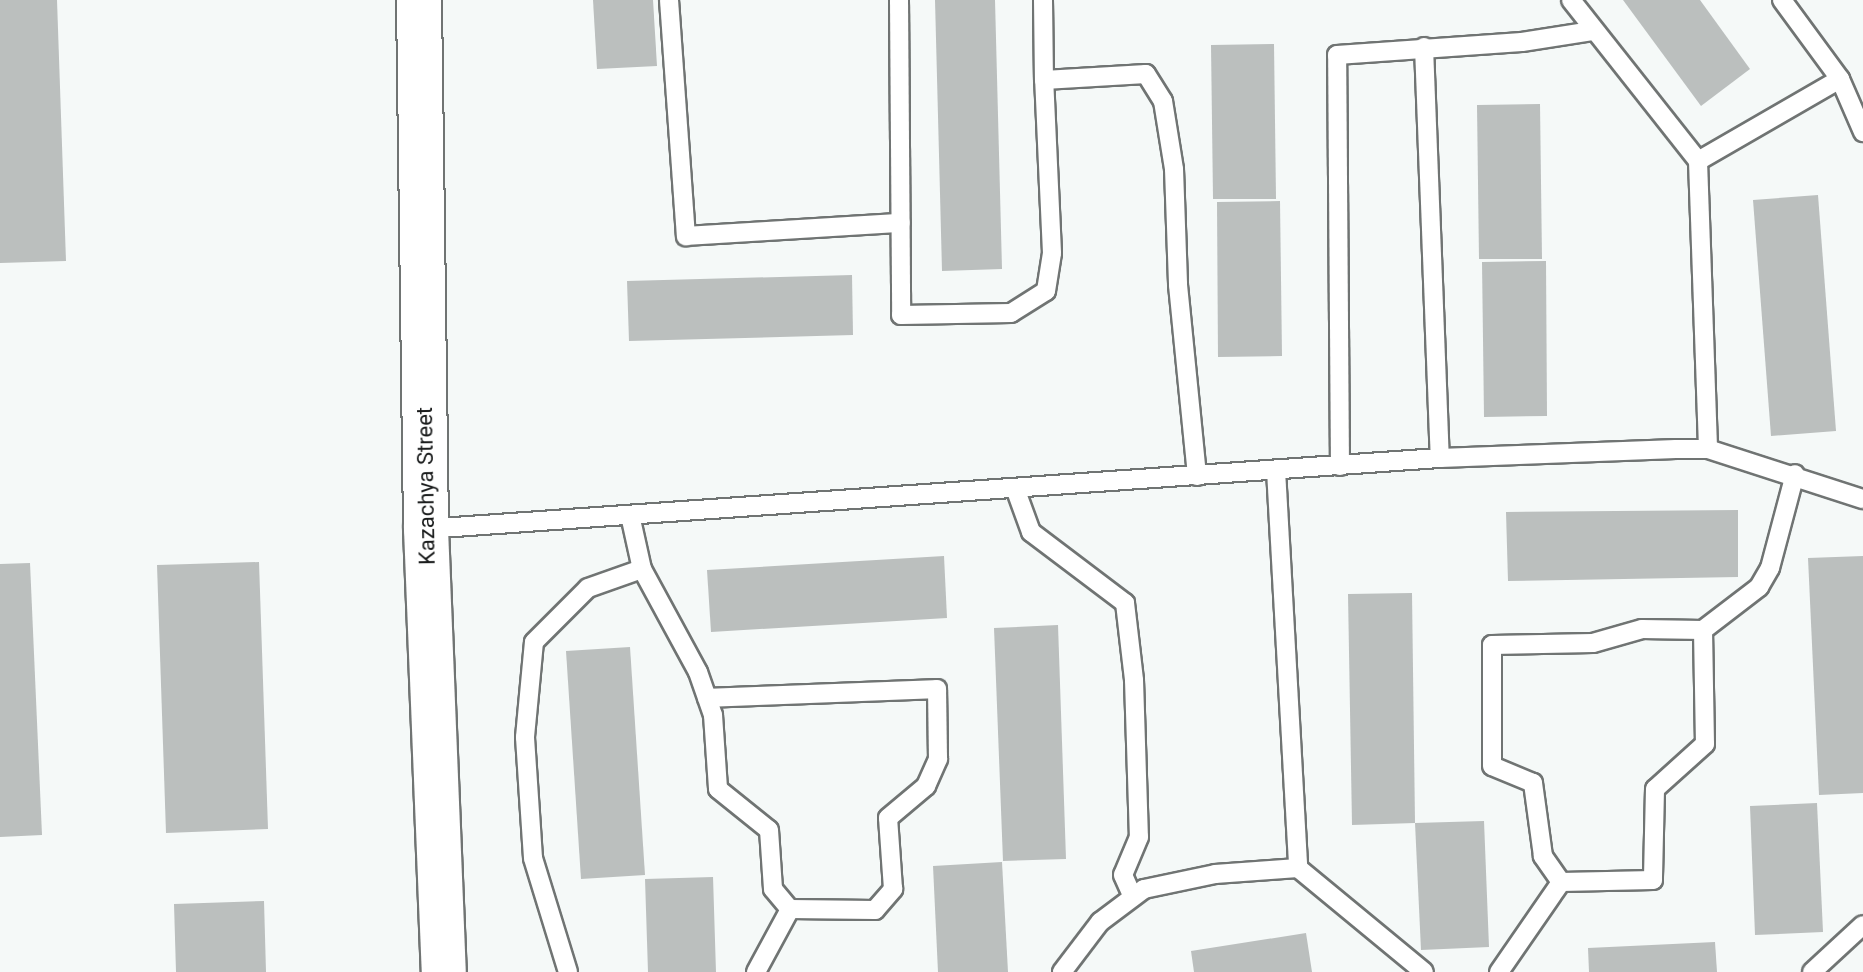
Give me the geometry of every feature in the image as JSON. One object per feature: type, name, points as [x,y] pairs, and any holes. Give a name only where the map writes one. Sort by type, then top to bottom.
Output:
[{"type":"street","name":"Kazachya Street","points":[[419,0],[426,529],[444,972]]},
{"type":"lane","points":[[669,0],[686,236],[901,223]]},
{"type":"lane","points":[[899,0],[901,315],[1011,313],[1046,291],[1052,253],[1043,0]]},
{"type":"lane","points":[[1571,0],[1592,31],[1698,161],[1708,449]]},
{"type":"lane","points":[[1782,0],[1840,79],[1863,132]]},
{"type":"lane","points":[[1340,466],[1337,55],[1522,42],[1592,31]]},
{"type":"lane","points":[[1424,47],[1440,458]]},
{"type":"lane","points":[[1044,80],[1146,74],[1163,101],[1174,169],[1178,285],[1197,476]]},
{"type":"lane","points":[[1698,161],[1840,79]]},
{"type":"lane","points":[[426,529],[1440,458],[1708,449],[1795,474],[1863,499]]},
{"type":"lane","points":[[1276,470],[1298,868]]},
{"type":"lane","points":[[1561,882],[1543,856],[1533,783],[1492,766],[1492,645],[1593,643],[1642,629],[1703,630],[1759,587],[1770,568],[1795,474]]},
{"type":"lane","points":[[1015,488],[1031,532],[1125,603],[1134,680],[1139,837],[1123,875],[1133,897]]},
{"type":"lane","points":[[630,515],[642,569],[713,715],[718,789],[769,830],[773,889],[790,909],[875,910],[893,889],[888,818],[926,786],[938,759],[937,689],[707,698]]},
{"type":"lane","points":[[568,972],[533,858],[525,737],[534,642],[588,588],[642,569]]},
{"type":"lane","points":[[1561,882],[1653,880],[1655,789],[1705,744],[1703,630]]},
{"type":"lane","points":[[1062,972],[1100,922],[1144,889],[1215,874],[1298,868],[1419,970]]},
{"type":"lane","points":[[1499,972],[1561,882]]},
{"type":"lane","points":[[756,972],[790,909]]},
{"type":"lane","points":[[1812,972],[1863,925]]},
{"type":"building","points":[[0,0],[57,0],[66,261],[0,263]]},
{"type":"building","points":[[593,0],[653,0],[657,66],[597,69]]},
{"type":"building","points":[[935,0],[995,0],[1002,269],[942,271]]},
{"type":"building","points":[[1623,0],[1700,0],[1750,69],[1701,106]]},
{"type":"building","points":[[1274,44],[1276,199],[1213,199],[1211,45]]},
{"type":"building","points":[[1540,104],[1542,259],[1479,259],[1477,105]]},
{"type":"building","points":[[1818,195],[1836,431],[1771,436],[1753,200]]},
{"type":"building","points":[[1280,201],[1282,356],[1218,357],[1217,202]]},
{"type":"building","points":[[1546,261],[1547,416],[1484,417],[1482,262]]},
{"type":"building","points":[[852,275],[853,335],[629,341],[627,281]]},
{"type":"building","points":[[1738,510],[1738,577],[1508,581],[1506,512]]},
{"type":"building","points":[[944,556],[947,618],[711,632],[707,570]]},
{"type":"building","points":[[1863,556],[1863,793],[1819,795],[1808,558]]},
{"type":"building","points":[[259,562],[268,829],[166,833],[157,565]]},
{"type":"building","points":[[30,563],[42,835],[0,837],[0,564]]},
{"type":"building","points":[[1412,593],[1415,823],[1352,825],[1348,594]]},
{"type":"building","points":[[1058,625],[1066,859],[1003,861],[994,628]]},
{"type":"building","points":[[630,647],[645,875],[581,879],[566,651]]},
{"type":"building","points":[[1817,803],[1823,932],[1755,935],[1750,806]]},
{"type":"building","points":[[1484,821],[1489,947],[1421,950],[1415,823]]},
{"type":"building","points":[[1002,862],[1008,972],[938,972],[933,866]]},
{"type":"building","points":[[713,877],[716,972],[648,972],[645,879]]},
{"type":"building","points":[[264,901],[266,972],[176,972],[174,904]]},
{"type":"building","points":[[1306,933],[1312,972],[1194,972],[1191,951]]},
{"type":"building","points":[[1715,942],[1717,972],[1589,972],[1588,948]]}]
